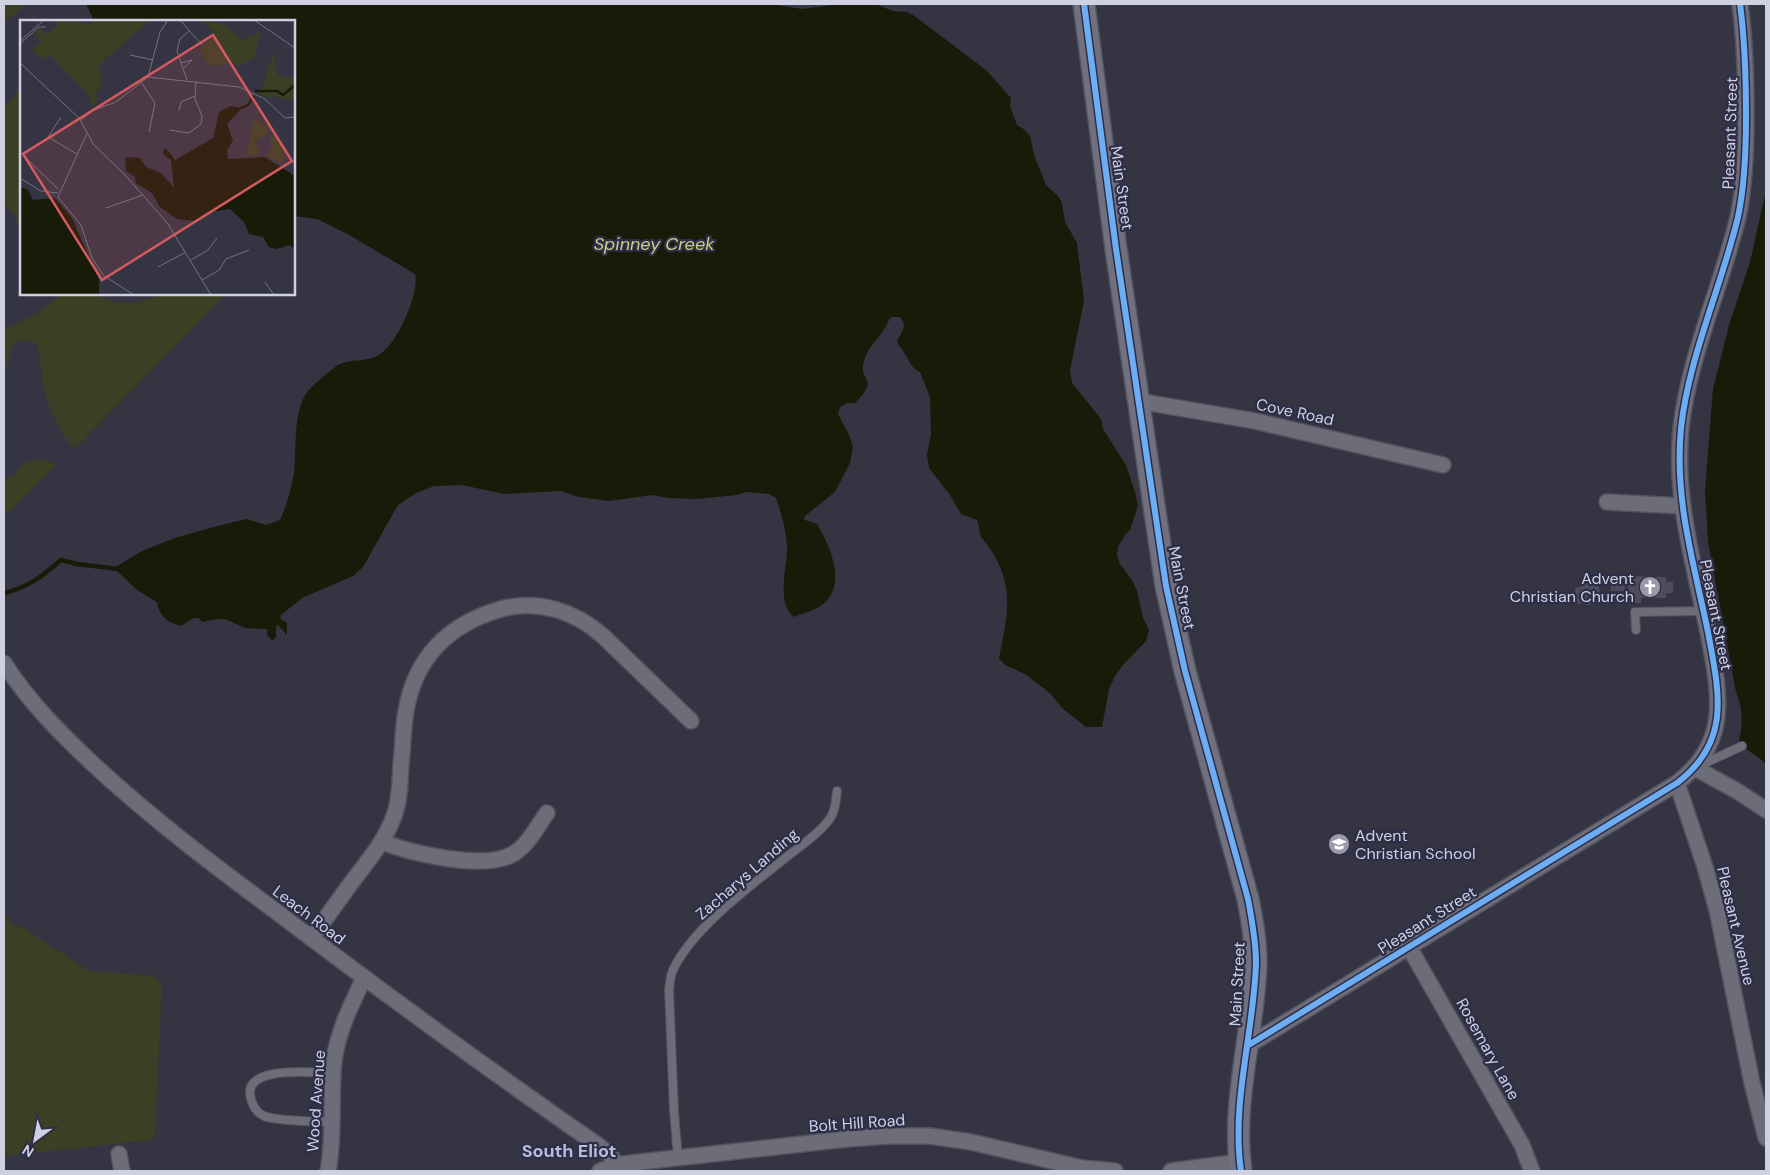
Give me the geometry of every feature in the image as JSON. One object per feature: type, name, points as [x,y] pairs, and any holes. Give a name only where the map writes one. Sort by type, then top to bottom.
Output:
[{"type":"main road","name":"Main Street","points":[[1084,4],[1095,97],[1166,586],[1174,624],[1248,899],[1254,934],[1255,979],[1239,1120],[1241,1166]]},
{"type":"street","name":"Pleasant Street","points":[[1247,1046],[1676,783],[1695,768],[1711,742],[1717,720],[1715,679],[1704,611],[1692,566],[1682,506],[1681,428],[1686,396],[1733,236],[1743,189],[1746,99],[1740,4]]},
{"type":"street","name":"Cove Road","points":[[1138,401],[1255,421],[1443,465]]},
{"type":"street","points":[[1607,502],[1682,506]]},
{"type":"street","points":[[311,938],[382,842],[391,824],[398,803],[406,712],[414,680],[423,662],[445,637],[468,622],[514,606],[529,605],[559,610],[571,615],[594,628],[691,721]]},
{"type":"street","name":"Leach Road","points":[[4,664],[28,698],[47,719],[107,777],[187,845],[364,978],[599,1146],[609,1154],[617,1165]]},
{"type":"street","points":[[1695,768],[1737,791],[1766,810]]},
{"type":"street","name":"Pleasant Avenue","points":[[1676,783],[1706,867],[1717,910],[1752,1083],[1766,1138]]},
{"type":"street","points":[[382,842],[420,854],[477,860],[498,860],[510,856],[524,846],[547,813]]},
{"type":"street","name":"Rosemary Lane","points":[[1409,947],[1522,1145],[1532,1171]]},
{"type":"street","name":"Wood Avenue","points":[[328,1171],[333,1122],[333,1073],[340,1035],[352,1002],[364,978]]},
{"type":"street","name":"Bolt Hill Road","points":[[600,1171],[617,1165],[847,1139],[888,1136],[930,1136],[971,1142],[1082,1168],[1115,1171]]},
{"type":"street","points":[[119,1154],[122,1171]]},
{"type":"street","points":[[1170,1171],[1241,1166]]},
{"type":"lane","points":[[1636,630],[1635,612],[1704,611]]},
{"type":"lane","points":[[1695,768],[1742,746]]},
{"type":"lane","name":"Zacharys Landing","points":[[678,1158],[674,1111],[670,976],[674,967],[704,927],[826,823],[832,816],[835,808],[837,791]]},
{"type":"lane","points":[[333,1073],[282,1072],[268,1075],[259,1078],[252,1084],[249,1092],[255,1109],[265,1116],[333,1122]]},
{"type":"shaded area","points":[[4,4],[26,4],[4,24]]},
{"type":"shaded area","points":[[20,88],[20,231],[14,215],[4,203],[4,109]]},
{"type":"shaded area","points":[[62,295],[96,295],[113,302],[135,303],[159,295],[225,295],[75,449],[58,427],[52,414],[44,388],[36,344],[31,341],[24,341],[13,344],[7,371],[4,376],[4,330],[35,314]]},
{"type":"shaded area","points":[[37,459],[57,464],[4,517],[4,478],[12,476],[26,463]]},
{"type":"shaded area","points":[[4,913],[13,925],[23,928],[86,969],[155,976],[162,984],[155,1134],[151,1140],[4,1156]]},
{"type":"water","name":"Spinney Creek","points":[[86,4],[771,4],[802,9],[841,4],[875,4],[893,11],[907,12],[913,15],[986,70],[1011,98],[1010,106],[1017,125],[1030,136],[1035,158],[1046,185],[1058,196],[1062,203],[1065,222],[1077,243],[1084,301],[1070,370],[1072,383],[1101,419],[1103,429],[1126,465],[1135,492],[1138,506],[1130,530],[1118,547],[1117,555],[1120,564],[1132,580],[1137,591],[1143,618],[1149,630],[1146,641],[1115,676],[1109,689],[1102,727],[1086,727],[1062,708],[1050,693],[1025,674],[1005,665],[999,658],[1007,607],[1005,582],[994,554],[981,536],[977,520],[961,514],[950,495],[929,468],[927,455],[931,434],[930,397],[920,372],[912,366],[897,341],[904,326],[900,317],[891,317],[867,353],[863,368],[868,384],[863,394],[855,403],[847,403],[840,407],[838,414],[853,447],[850,463],[835,492],[804,518],[817,524],[822,533],[831,554],[835,576],[834,587],[830,597],[822,605],[812,610],[794,617],[788,610],[785,602],[786,533],[776,498],[769,494],[746,492],[737,495],[697,499],[668,498],[652,495],[609,501],[579,497],[561,491],[504,494],[462,485],[434,486],[416,493],[398,505],[363,567],[353,576],[302,598],[281,615],[280,618],[287,623],[287,635],[278,625],[276,626],[276,637],[272,641],[267,635],[267,629],[245,628],[225,619],[202,622],[199,618],[194,618],[181,626],[168,621],[159,611],[157,602],[137,590],[114,568],[142,551],[175,538],[246,519],[266,525],[280,520],[285,509],[294,473],[297,420],[303,400],[310,389],[337,366],[344,362],[377,356],[392,342],[410,306],[416,283],[415,274],[351,236],[317,219],[295,216],[295,20],[94,20]]},
{"type":"water","points":[[1766,190],[1766,764],[1739,741],[1742,722],[1741,710],[1708,542],[1705,491],[1713,389],[1729,325],[1750,262]]},
{"type":"building","name":"Advent Christian Church","points":[[1628,576],[1666,577],[1666,582],[1673,582],[1673,593],[1666,593],[1666,598],[1641,598],[1641,603],[1628,603]]},
{"type":"building","points":[[1611,578],[1625,578],[1625,591],[1611,591]]},
{"type":"building","points":[[1598,580],[1601,603],[1577,604],[1575,588],[1584,586],[1583,582]]},
{"type":"waterway","name":"Spinney Creek","points":[[4,593],[34,581],[61,560],[119,569]]},
{"type":"cycle path","points":[[1084,4],[1116,249],[1166,586],[1185,671],[1248,899],[1254,931],[1256,963],[1254,989],[1239,1119],[1241,1171]]},
{"type":"cycle path","points":[[1247,1046],[1677,783],[1695,767],[1707,750],[1714,733],[1718,695],[1716,675],[1691,556],[1683,506],[1680,480],[1681,428],[1691,375],[1731,243],[1742,192],[1746,103],[1740,4]]},
{"type":"place","name":"Advent Christian Church","points":[[1650,587]]},
{"type":"place","name":"Advent Christian School","points":[[1339,844]]},
{"type":"district","name":"South Eliot","points":[[569,1151]]}]
